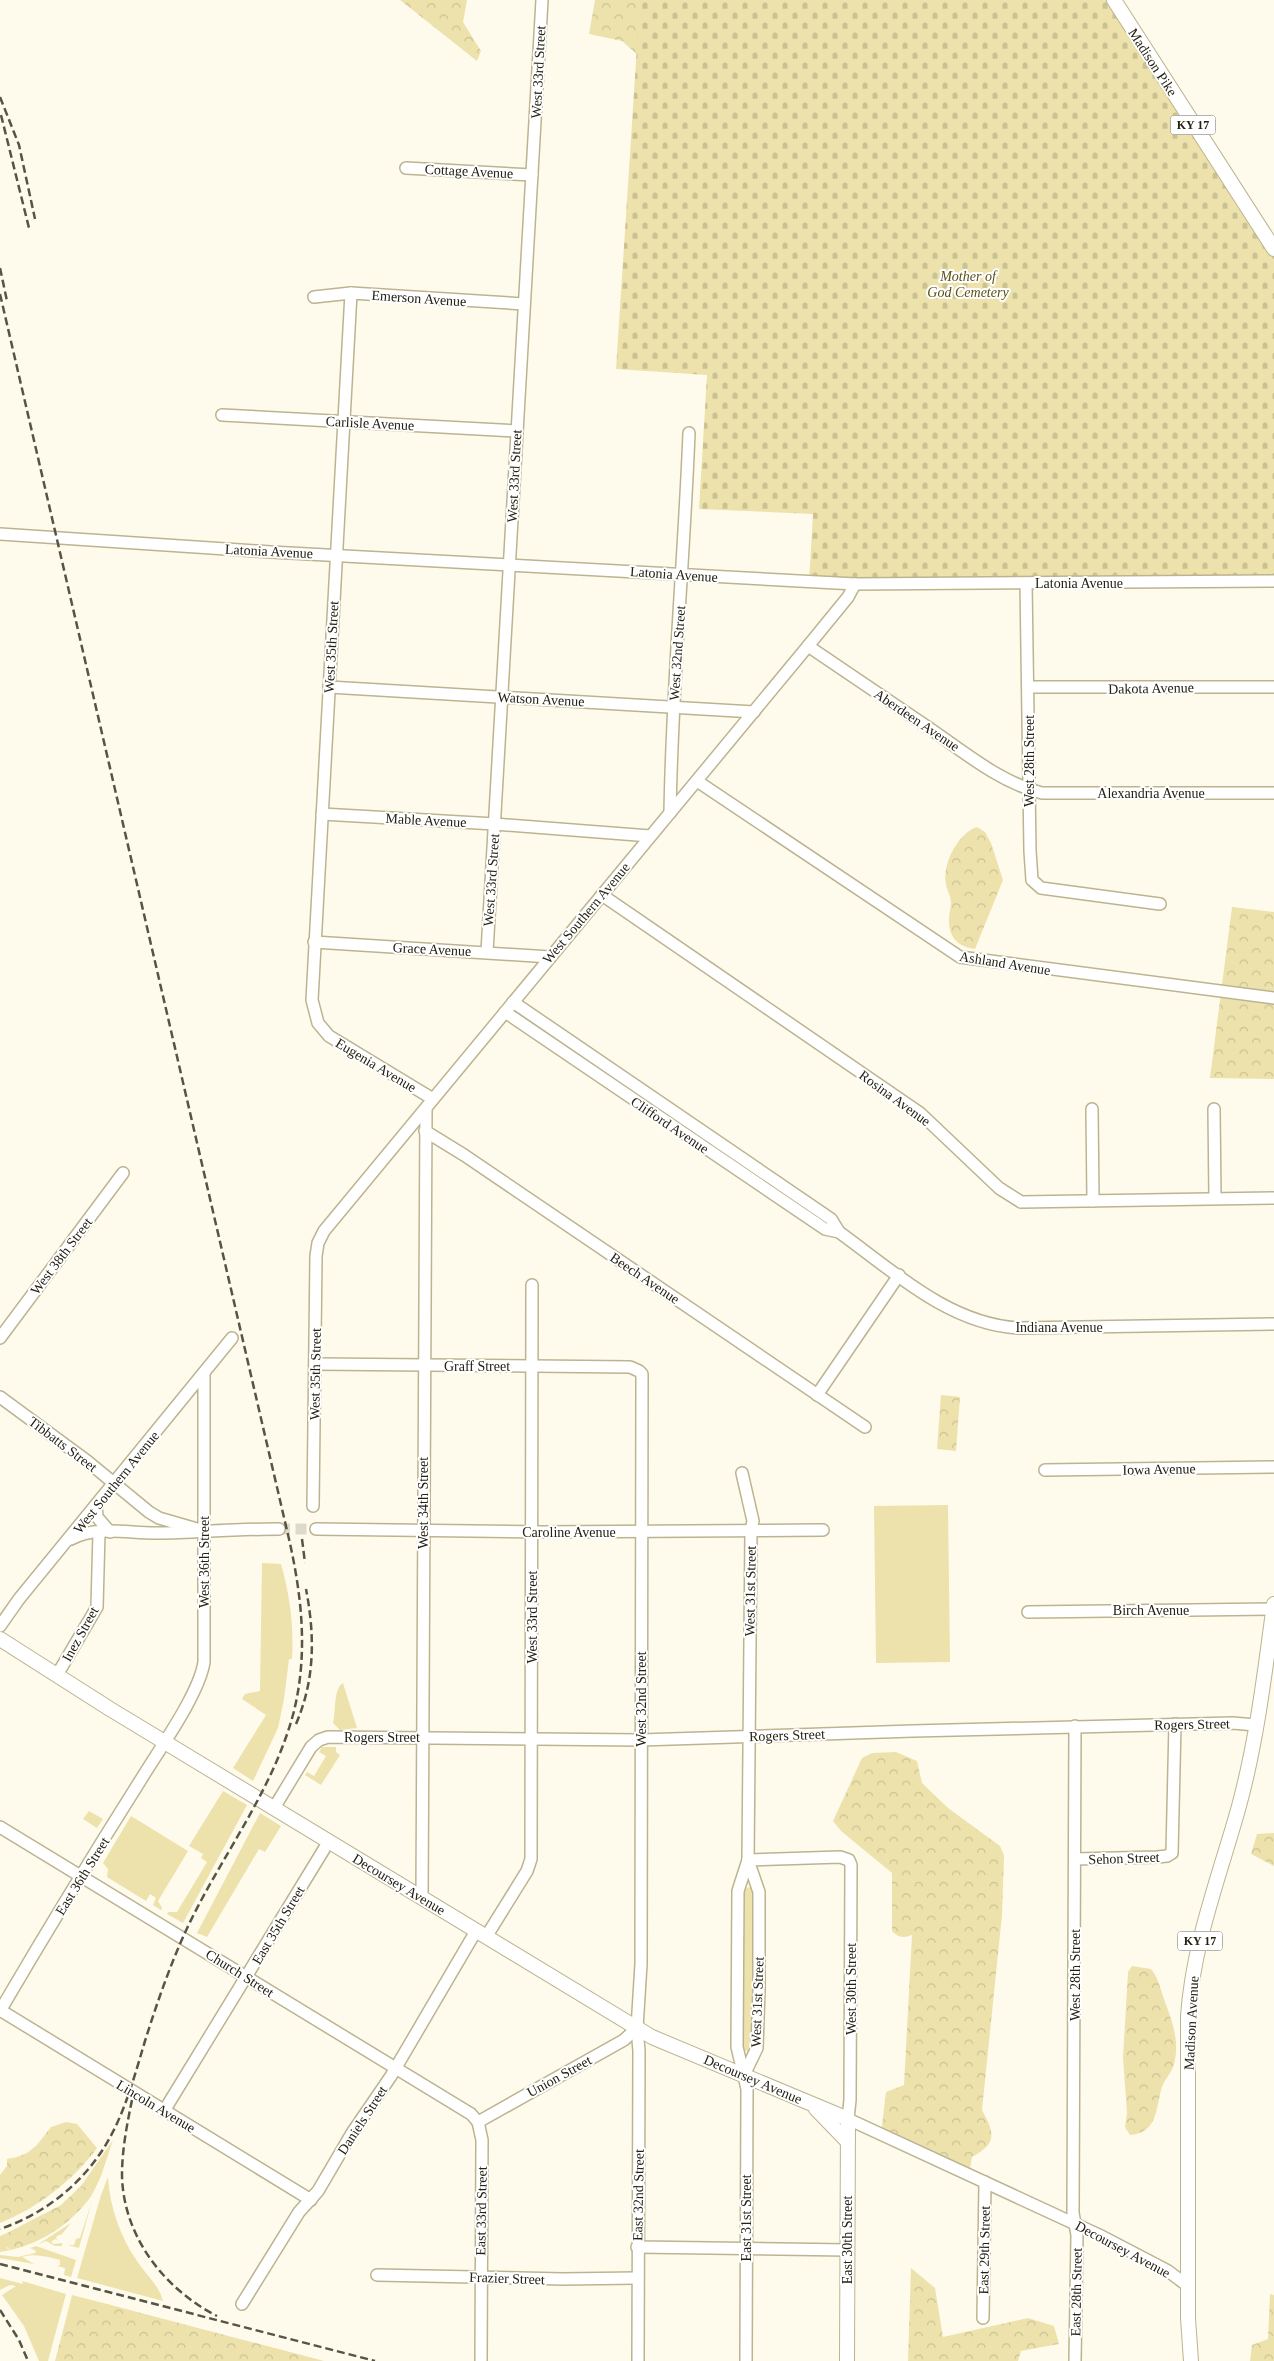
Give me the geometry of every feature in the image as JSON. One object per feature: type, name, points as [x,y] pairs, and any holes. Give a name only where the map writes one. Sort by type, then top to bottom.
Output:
[{"type":"main road","name":"Madison Pike","points":[[1114,0],[1274,249]]},
{"type":"main road","name":"Madison Avenue","points":[[1191,2361],[1188,2286],[1188,2016],[1190,1986],[1197,1952],[1239,1805],[1256,1725],[1274,1604]]},
{"type":"main road","name":"Decoursey Avenue","points":[[0,1639],[57,1676],[637,2028],[848,2119]]},
{"type":"main road","name":"Decoursey Avenue","points":[[810,2103],[847,2141]]},
{"type":"main road","name":"East 30th Street","points":[[846,2361],[848,2119]]},
{"type":"street","name":"West 33rd Street","points":[[487,952],[542,0]]},
{"type":"street","name":"Cottage Avenue","points":[[406,168],[532,175]]},
{"type":"street","name":"Emerson Avenue","points":[[314,297],[352,293],[524,304]]},
{"type":"street","name":"West 35th Street","points":[[312,1000],[352,293]]},
{"type":"street","name":"Carlisle Avenue","points":[[222,416],[517,431]]},
{"type":"street","name":"West 32nd Street","points":[[670,813],[673,706],[683,575],[689,433]]},
{"type":"street","name":"Latonia Avenue","points":[[0,534],[855,584],[1274,581]]},
{"type":"street","name":"West 28th Street","points":[[1026,583],[1032,880],[1041,888],[1160,904]]},
{"type":"street","name":"West Southern Avenue","points":[[318,1243],[334,1218],[754,712],[848,597],[855,584]]},
{"type":"street","name":"Aberdeen Avenue","points":[[808,646],[960,750],[1007,779],[1029,790]]},
{"type":"street","name":"Watson Avenue","points":[[329,687],[754,712]]},
{"type":"street","name":"Dakota Avenue","points":[[1029,687],[1274,687]]},
{"type":"street","name":"Ashland Avenue","points":[[697,781],[960,957],[1274,998]]},
{"type":"street","name":"Alexandria Avenue","points":[[1029,790],[1042,793],[1274,793]]},
{"type":"street","name":"Mable Avenue","points":[[322,814],[495,824],[650,836]]},
{"type":"street","name":"Rosina Avenue","points":[[602,895],[920,1113],[988,1179],[1013,1198],[1028,1203],[1274,1198]]},
{"type":"street","name":"Grace Avenue","points":[[314,942],[550,957]]},
{"type":"street","name":"Eugenia Avenue","points":[[312,1000],[318,1023],[329,1036],[429,1104]]},
{"type":"street","name":"Clifford Avenue","points":[[513,1002],[831,1219],[839,1232],[864,1250]]},
{"type":"street","name":"Clifford Avenue","points":[[505,1012],[825,1230],[839,1232]]},
{"type":"street","name":"West 34th Street","points":[[422,1898],[425,1131],[429,1104]]},
{"type":"street","points":[[1092,1108],[1093,1201]]},
{"type":"street","points":[[1214,1109],[1214,1198]]},
{"type":"street","name":"Beech Avenue","points":[[425,1131],[464,1155],[865,1427]]},
{"type":"street","name":"West 38th Street","points":[[0,1338],[123,1173]]},
{"type":"street","name":"West 35th Street","points":[[313,1506],[316,1256],[318,1243]]},
{"type":"street","name":"Indiana Avenue","points":[[864,1250],[953,1310],[983,1323],[1006,1327],[1274,1324]]},
{"type":"street","points":[[817,1395],[899,1275]]},
{"type":"street","name":"West 33rd Street","points":[[481,1934],[527,1870],[531,1859],[532,1285]]},
{"type":"street","name":"West Southern Avenue","points":[[0,1626],[19,1599],[232,1338]]},
{"type":"street","name":"Graff Street","points":[[315,1364],[630,1367],[639,1370]]},
{"type":"street","name":"West 32nd Street","points":[[637,2028],[640,1964],[641,1740],[642,1382],[639,1370]]},
{"type":"street","name":"West 36th Street","points":[[165,1740],[202,1674],[204,1662],[206,1442],[204,1373]]},
{"type":"street","name":"Tibbatts Street","points":[[0,1397],[148,1512],[159,1518],[204,1531]]},
{"type":"street","name":"Iowa Avenue","points":[[1045,1470],[1274,1468]]},
{"type":"street","name":"West 31st Street","points":[[742,1474],[753,1521],[751,1531],[748,1860],[738,1891],[737,2047],[744,2075]]},
{"type":"street","points":[[96,1505],[97,1517],[104,1532]]},
{"type":"street","points":[[130,1532],[141,1528],[147,1522],[148,1512]]},
{"type":"street","points":[[67,1541],[86,1533],[279,1529]]},
{"type":"street","name":"Caroline Avenue","points":[[316,1529],[532,1532],[823,1530]]},
{"type":"street","name":"Inez Street","points":[[57,1676],[97,1607],[104,1532]]},
{"type":"street","name":"Birch Avenue","points":[[1028,1612],[1273,1609]]},
{"type":"street","name":"Rogers Street","points":[[274,1808],[311,1747],[319,1740],[328,1737],[641,1740],[1075,1726],[1233,1723],[1256,1725]]},
{"type":"street","name":"Sehon Street","points":[[1076,1859],[1157,1857],[1167,1856],[1172,1853],[1174,1724]]},
{"type":"street","name":"West 28th Street","points":[[1074,2224],[1075,1726]]},
{"type":"street","name":"East 36th Street","points":[[0,2011],[165,1740]]},
{"type":"street","name":"Church Street","points":[[0,1826],[471,2114],[478,2122]]},
{"type":"street","name":"East 35th Street","points":[[164,2111],[329,1841]]},
{"type":"street","name":"West 30th Street","points":[[748,1860],[840,1857],[849,1860],[851,1865],[852,1998],[848,2119]]},
{"type":"street","name":"West 31st Street","points":[[744,2075],[757,2048],[759,1988],[759,1892],[748,1860]]},
{"type":"street","name":"Daniels Street","points":[[242,2304],[299,2212],[311,2200],[481,1934]]},
{"type":"street","name":"Lincoln Avenue","points":[[0,2011],[311,2200]]},
{"type":"street","name":"Union Street","points":[[478,2122],[624,2040],[637,2028]]},
{"type":"street","name":"East 32nd Street","points":[[637,2028],[639,2051],[638,2361]]},
{"type":"street","name":"East 31st Street","points":[[744,2075],[747,2089],[746,2361]]},
{"type":"street","name":"Decoursey Avenue","points":[[848,2119],[1099,2234],[1168,2272],[1188,2286]]},
{"type":"street","name":"East 33rd Street","points":[[478,2122],[482,2140],[481,2361]]},
{"type":"street","name":"East 29th Street","points":[[983,2318],[985,2182]]},
{"type":"street","name":"East 28th Street","points":[[1074,2224],[1077,2235],[1075,2361]]},
{"type":"street","points":[[638,2247],[847,2250]]},
{"type":"street","name":"Frazier Street","points":[[377,2275],[563,2279],[637,2278]]},
{"type":"green space","points":[[400,0],[467,0],[463,22],[481,51],[477,61]]},
{"type":"green space","points":[[595,0],[666,0],[646,62],[622,41],[589,34]]},
{"type":"green space","name":"Mother of God Cemetery","points":[[640,0],[1114,0],[1274,249],[1274,581],[809,582],[813,514],[699,509],[707,375],[616,369]]},
{"type":"green space","points":[[977,827],[985,832],[991,843],[1003,880],[975,949],[963,946],[952,935],[949,924],[951,900],[945,876],[949,859],[958,842],[970,830]]},
{"type":"green space","points":[[1232,907],[1274,912],[1274,1079],[1210,1078]]},
{"type":"green space","points":[[941,1395],[960,1397],[956,1451],[937,1449]]},
{"type":"green space","points":[[948,1505],[950,1662],[876,1663],[874,1506]]},
{"type":"green space","points":[[262,1563],[281,1564],[291,1611],[292,1659],[289,1659],[278,1728],[253,1781],[233,1768],[266,1715],[242,1699],[245,1694],[260,1691]]},
{"type":"green space","points":[[343,1683],[357,1728],[340,1730],[333,1723],[336,1695]]},
{"type":"green space","points":[[322,1747],[336,1747],[336,1752],[340,1755],[321,1785],[305,1775],[307,1772],[314,1776],[326,1756],[319,1752]]},
{"type":"green space","points":[[896,1752],[917,1761],[922,1783],[948,1808],[1000,1846],[1004,1856],[1002,1915],[982,2110],[991,2132],[991,2137],[986,2147],[972,2157],[969,2175],[881,2134],[886,2092],[904,2085],[912,1935],[901,1937],[892,1931],[892,1873],[841,1831],[833,1821],[862,1758],[872,1753]]},
{"type":"green space","points":[[223,1791],[247,1805],[183,1923],[167,1914],[168,1912],[177,1912],[207,1862],[201,1858],[203,1854],[189,1846]]},
{"type":"green space","points":[[89,1811],[103,1819],[97,1828],[83,1819]]},
{"type":"green space","points":[[260,1813],[281,1826],[265,1852],[259,1849],[207,1937],[197,1933]]},
{"type":"green space","points":[[131,1816],[188,1851],[158,1901],[162,1908],[161,1910],[153,1905],[156,1898],[150,1894],[146,1901],[107,1877],[108,1869],[103,1863]]},
{"type":"green space","points":[[1274,1833],[1274,1866],[1251,1854],[1257,1834]]},
{"type":"green space","points":[[749,1887],[754,1891],[754,2044],[748,2052],[742,2049],[742,1896],[745,1889]]},
{"type":"green space","points":[[1132,1966],[1151,1969],[1155,1974],[1174,2029],[1176,2048],[1173,2067],[1162,2087],[1153,2120],[1145,2130],[1130,2135],[1125,2127],[1127,2113],[1123,2058],[1128,1972]]},
{"type":"green space","points":[[66,2122],[77,2124],[97,2148],[66,2182],[40,2202],[0,2223],[0,2175],[7,2166],[7,2159],[27,2153],[37,2145],[51,2127]]},
{"type":"green space","points":[[113,2140],[101,2176],[92,2195],[90,2188],[81,2186]]},
{"type":"green space","points":[[108,2177],[111,2200],[121,2232],[137,2261],[159,2290],[163,2301],[77,2278]]},
{"type":"green space","points":[[81,2186],[90,2188],[92,2195],[66,2223],[35,2242],[11,2250],[5,2246],[7,2233],[61,2205]]},
{"type":"green space","points":[[92,2201],[79,2248],[68,2245],[74,2245],[76,2239],[80,2238]]},
{"type":"green space","points":[[71,2223],[62,2234],[57,2236],[56,2239],[60,2242],[55,2239],[51,2242],[54,2244],[62,2243],[62,2246],[55,2246],[46,2241],[37,2245]]},
{"type":"green space","points":[[7,2233],[6,2248],[11,2250],[0,2252],[0,2236]]},
{"type":"green space","points":[[36,2246],[76,2260],[71,2277],[64,2275],[65,2268],[57,2266],[60,2265],[60,2260],[37,2255],[22,2257],[34,2264],[0,2258],[0,2255],[18,2257],[35,2253],[36,2251],[30,2248]]},
{"type":"green space","points":[[911,2268],[935,2288],[943,2337],[1028,2318],[1054,2326],[1059,2344],[1021,2351],[1018,2361],[908,2361]]},
{"type":"green space","points":[[0,2278],[23,2284],[22,2281],[66,2294],[48,2361],[39,2361],[24,2326],[2,2295],[16,2286],[10,2285],[0,2290]]},
{"type":"green space","points":[[1270,2294],[1274,2295],[1274,2361],[1250,2361],[1252,2345],[1268,2339]]},
{"type":"green space","points":[[72,2295],[111,2305],[92,2309],[80,2319],[66,2319]]},
{"type":"green space","points":[[107,2304],[324,2361],[55,2361],[66,2319],[80,2319],[89,2310]]},
{"type":"tunnel","points":[[279,1529],[316,1529]]},
{"type":"railway","points":[[0,97],[19,145],[35,219]]},
{"type":"railway","points":[[1,115],[29,228]]},
{"type":"railway","points":[[0,268],[7,301]]},
{"type":"railway","points":[[0,294],[294,1561],[302,1625],[301,1668],[298,1689],[285,1741],[259,1799],[212,1881],[183,1937],[158,2002],[120,2117],[97,2158],[66,2192],[42,2210],[0,2229]]},
{"type":"railway","points":[[302,1539],[305,1563]]},
{"type":"railway","points":[[296,1724],[307,1691],[312,1658],[311,1624],[306,1589]]},
{"type":"railway","points":[[132,2100],[122,2166],[124,2197],[130,2219],[150,2258],[164,2276],[198,2305],[217,2316]]},
{"type":"railway","points":[[0,2264],[375,2361]]},
{"type":"railway","points":[[0,2310],[19,2340],[28,2361]]}]
